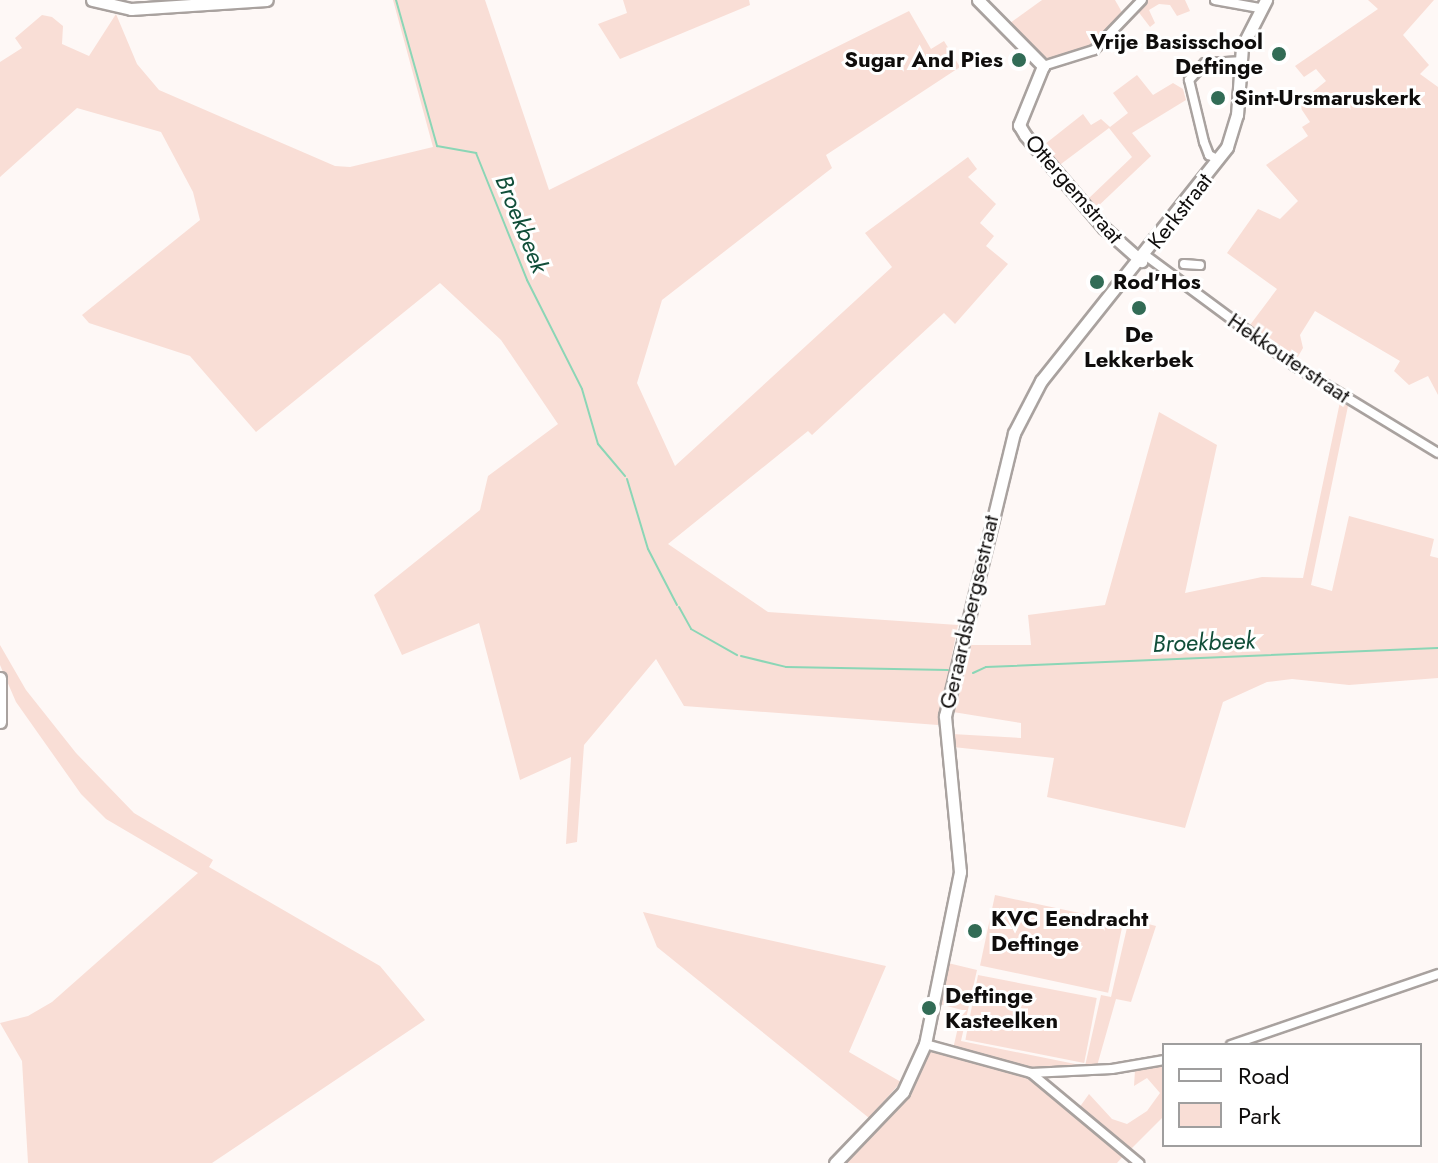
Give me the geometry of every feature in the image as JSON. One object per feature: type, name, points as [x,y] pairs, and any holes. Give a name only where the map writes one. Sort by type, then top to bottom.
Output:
[{"type":"street","points":[[92,0],[131,9],[267,0]]},
{"type":"street","points":[[978,0],[1043,66],[1094,50],[1142,0]]},
{"type":"street","points":[[1215,0],[1262,4]]},
{"type":"street","name":"Kerkstraat","points":[[1143,258],[1219,161],[1236,123],[1240,61],[1262,4]]},
{"type":"street","name":"Kerkstraat","points":[[1219,161],[1209,155],[1204,142],[1189,80],[1205,63],[1240,61]]},
{"type":"street","name":"Ottergemstraat","points":[[1043,66],[1019,125],[1104,228],[1143,258]]},
{"type":"street","name":"Hekkouterstraat","points":[[1143,258],[1176,275],[1295,366],[1438,453]]},
{"type":"street","name":"Geraardsbergsestraat","points":[[835,1163],[903,1092],[925,1044],[960,872],[945,716],[1008,450],[1041,381],[1143,258]]},
{"type":"street","points":[[1184,264],[1200,265]]},
{"type":"street","points":[[0,678],[0,722]]},
{"type":"street","points":[[1237,1043],[1438,974]]},
{"type":"street","points":[[925,1044],[1031,1073],[1112,1069],[1162,1060]]},
{"type":"street","points":[[1031,1073],[1139,1163]]},
{"type":"green space","points":[[393,0],[485,0],[549,190],[909,11],[931,49],[944,41],[960,67],[826,155],[832,168],[662,300],[637,383],[675,466],[892,267],[865,233],[968,157],[977,169],[968,177],[996,204],[980,223],[994,236],[986,246],[1008,264],[955,324],[944,313],[812,435],[808,431],[668,544],[768,612],[958,625],[938,725],[684,706],[656,659],[584,745],[577,842],[566,844],[571,757],[520,780],[479,623],[402,655],[374,595],[480,510],[488,476],[558,424],[501,340],[440,283],[256,432],[190,356],[89,323],[82,315],[200,220],[193,192],[161,132],[77,108],[0,177],[0,62],[22,48],[15,38],[42,15],[52,17],[63,26],[62,44],[89,56],[116,14],[137,64],[159,90],[335,166],[350,167],[433,147]]},
{"type":"green space","points":[[623,0],[749,0],[750,5],[620,59],[598,24],[627,13]]},
{"type":"green space","points":[[1042,0],[1115,0],[1123,14],[1090,49],[1045,60],[1006,26]]},
{"type":"green space","points":[[1148,0],[1185,0],[1190,11],[1177,16],[1170,5],[1159,4],[1149,10],[1155,23],[1150,27],[1137,10]]},
{"type":"green space","points":[[1368,0],[1434,0],[1403,35],[1429,65],[1420,74],[1438,87],[1438,395],[1428,376],[1409,385],[1394,371],[1400,361],[1315,311],[1300,335],[1303,348],[1296,360],[1250,325],[1277,289],[1227,253],[1258,209],[1280,219],[1298,201],[1266,165],[1308,136],[1302,127],[1310,122],[1298,104],[1326,81],[1316,69],[1304,77],[1295,66],[1378,9]]},
{"type":"green space","points":[[1137,75],[1153,95],[1173,83],[1183,89],[1186,100],[1132,133],[1151,156],[1094,210],[1087,200],[1132,157],[1109,128],[1057,167],[1040,148],[1083,114],[1091,125],[1101,119],[1110,127],[1128,113],[1113,93]]},
{"type":"green space","points":[[1340,402],[1348,406],[1311,585],[1332,591],[1349,516],[1434,539],[1430,556],[1438,558],[1438,678],[1349,685],[1292,679],[1267,682],[1223,702],[1185,828],[1047,797],[1054,758],[953,747],[952,734],[1021,738],[1021,723],[953,712],[968,645],[1031,645],[1028,615],[1105,605],[1159,412],[1217,445],[1185,593],[1262,577],[1303,578]]},
{"type":"green space","points":[[0,645],[26,690],[76,753],[134,813],[213,860],[209,867],[380,966],[425,1020],[212,1163],[28,1163],[22,1061],[0,1023],[28,1016],[52,1002],[198,873],[106,819],[81,794],[16,702],[0,665]]},
{"type":"green space","points":[[995,895],[1123,922],[1108,993],[980,965]]},
{"type":"green space","points":[[643,912],[886,966],[849,1052],[901,1082],[869,1118],[657,947]]},
{"type":"green space","points":[[1129,919],[1156,926],[1131,1002],[1116,999],[1097,1066],[1030,1068],[953,1049],[962,1010],[939,1004],[948,963],[977,970],[961,1041],[1085,1066],[1101,995],[1111,997]]},
{"type":"green space","points":[[978,975],[1097,998],[1084,1063],[965,1040]]},
{"type":"green space","points":[[928,1052],[1029,1076],[1125,1154],[1117,1163],[846,1163],[910,1093]]},
{"type":"green space","points":[[1162,1063],[1162,1118],[1130,1150],[1079,1108],[1089,1094],[1112,1119],[1127,1124],[1147,1111],[1160,1093],[1147,1078],[1134,1086],[1135,1070]]},
{"type":"waterway","name":"Broekbeek","points":[[396,0],[437,146],[476,153],[527,280],[582,389],[598,444],[625,476]]},
{"type":"waterway","name":"Broekbeek","points":[[627,479],[648,549],[677,605]]},
{"type":"waterway","name":"Broekbeek","points":[[679,607],[691,629],[737,655]]},
{"type":"waterway","name":"Broekbeek","points":[[973,673],[986,667],[1438,648]]},
{"type":"waterway","name":"Broekbeek","points":[[741,656],[786,667],[948,670]]},
{"type":"place","name":"Vrije Basisschool Deftinge","points":[[1279,54]]},
{"type":"place","name":"Sugar And Pies","points":[[1019,60]]},
{"type":"place","name":"Sint-Ursmaruskerk","points":[[1218,98]]},
{"type":"place","name":"Rod'Hos","points":[[1097,282]]},
{"type":"place","name":"De Lekkerbek","points":[[1139,308]]},
{"type":"place","name":"KVC Eendracht Deftinge","points":[[975,931]]},
{"type":"place","name":"Deftinge Kasteelken","points":[[929,1008]]}]
